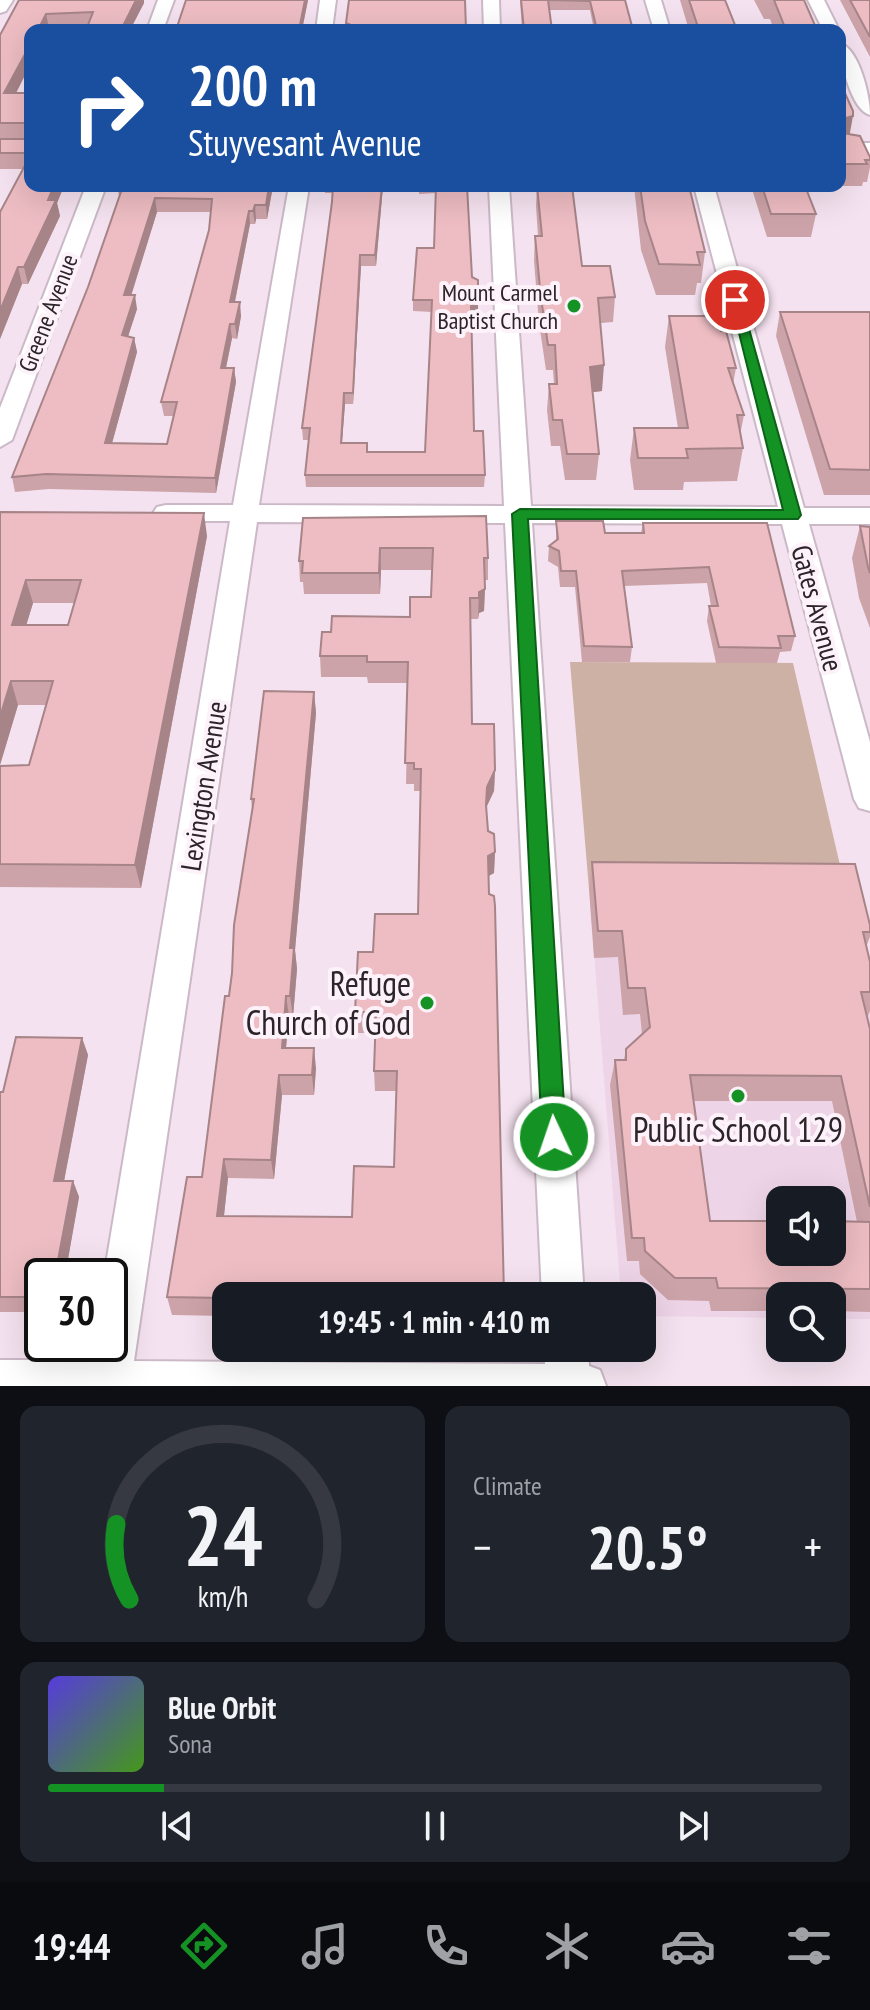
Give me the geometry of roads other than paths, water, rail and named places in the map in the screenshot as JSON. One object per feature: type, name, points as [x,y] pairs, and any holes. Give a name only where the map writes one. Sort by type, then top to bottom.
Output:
[{"type":"street","points":[[0,8],[5,0]]},
{"type":"street","points":[[157,24],[166,0]]},
{"type":"street","points":[[325,24],[328,0]]},
{"type":"street","points":[[491,0],[492,24]]},
{"type":"street","points":[[653,0],[660,24]]},
{"type":"street","points":[[816,0],[828,24]]},
{"type":"street","points":[[846,60],[870,110]]},
{"type":"street","points":[[846,149],[870,149]]},
{"type":"street","name":"Greene Avenue","points":[[0,440],[94,192]]},
{"type":"street","name":"Lexington Avenue","points":[[108,1384],[244,513],[298,192]]},
{"type":"street","points":[[499,192],[562,1282]]},
{"type":"street","name":"Gates Avenue","points":[[706,192],[870,799]]},
{"type":"street","points":[[142,513],[870,516]]},
{"type":"street","points":[[567,1362],[569,1386]]},
{"type":"street","points":[[0,1382],[584,1386]]},
{"type":"place","name":"Mount Carmel Baptist Church","points":[[574,306]]},
{"type":"place","name":"Refuge Church of God","points":[[427,1003]]},
{"type":"place","name":"Public School 129","points":[[738,1096]]}]
